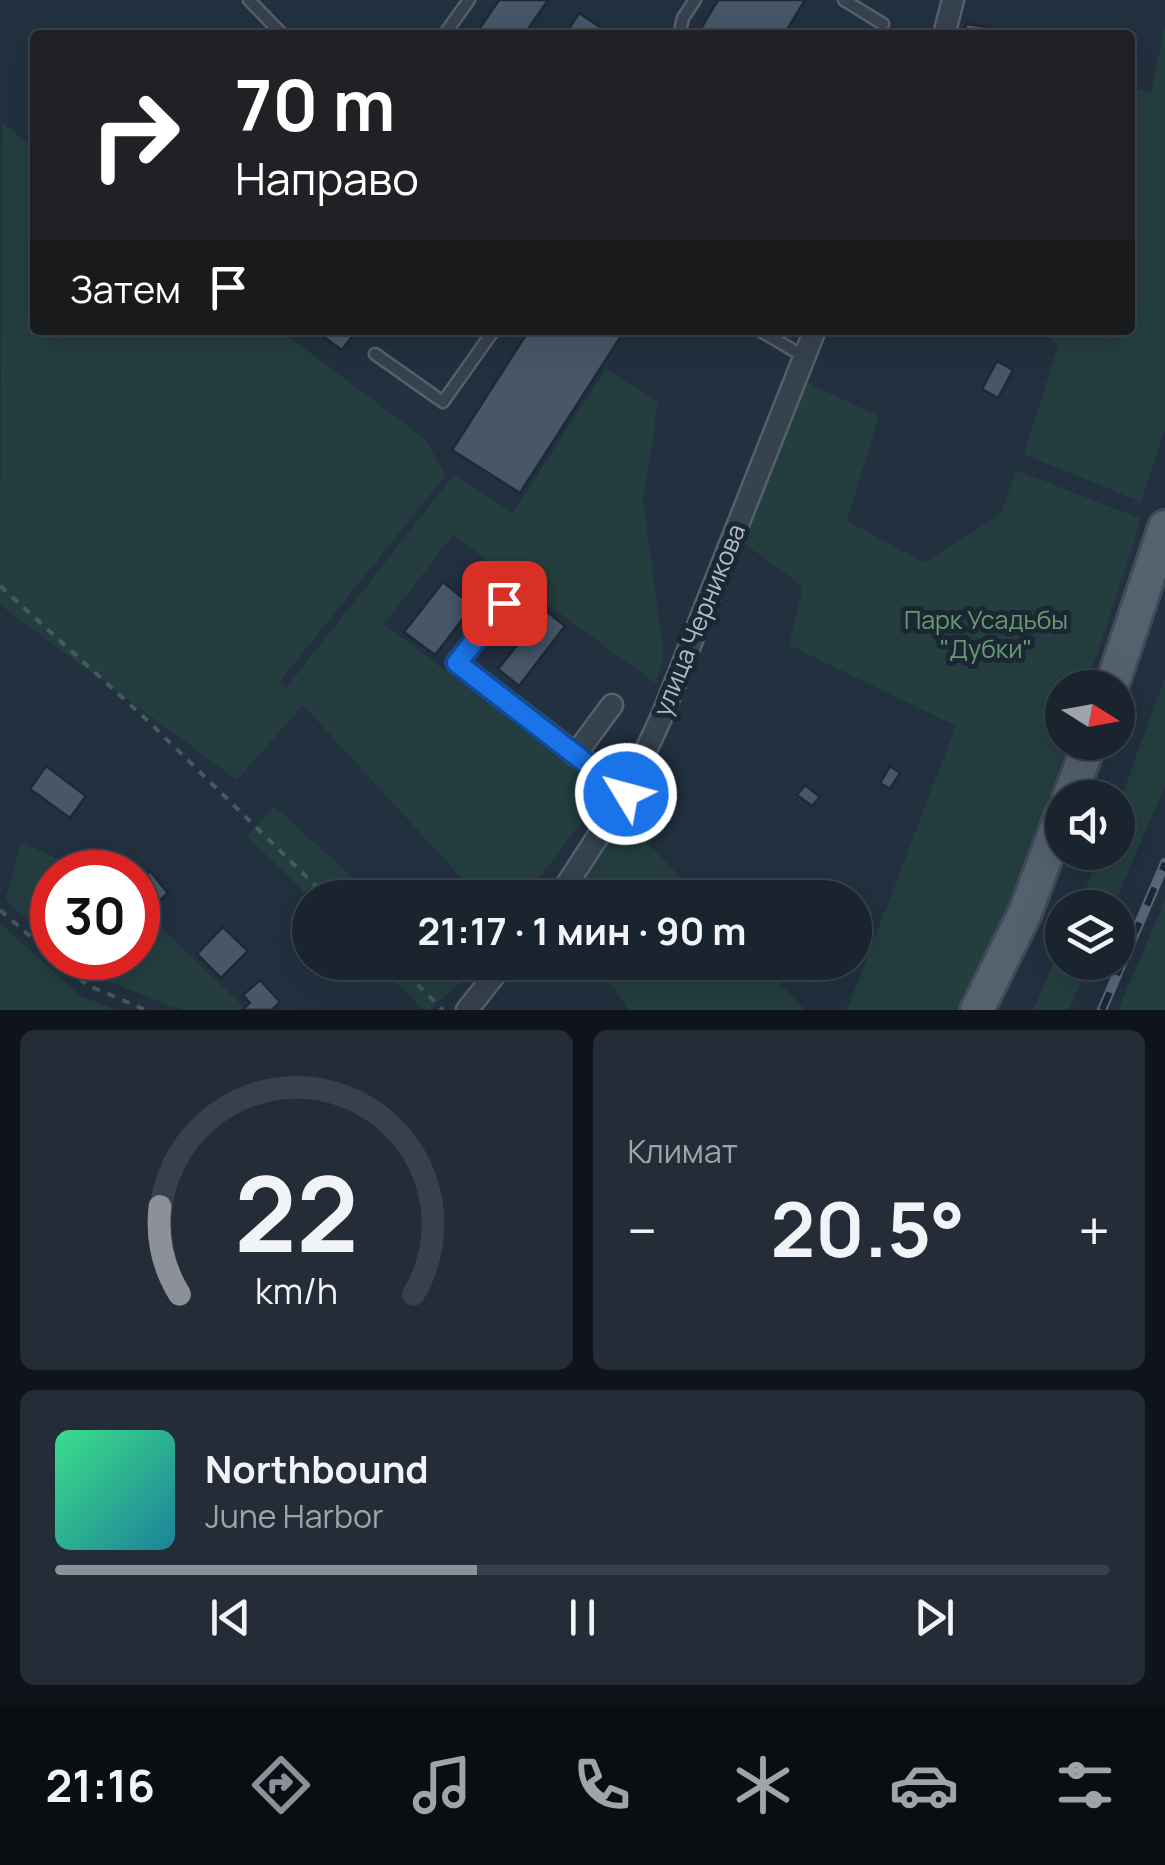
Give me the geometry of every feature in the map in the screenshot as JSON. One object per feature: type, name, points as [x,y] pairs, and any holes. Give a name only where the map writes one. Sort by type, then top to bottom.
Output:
[{"type":"main road","points":[[1116,670],[1165,527]]},
{"type":"main road","points":[[976,1010],[1025,913],[1045,859]]},
{"type":"street","points":[[945,30],[954,0]]},
{"type":"street","name":"улица Черникова","points":[[570,880],[626,794],[662,716],[812,335]]},
{"type":"street","points":[[504,603],[457,663],[626,794]]},
{"type":"street","points":[[575,755],[612,705]]},
{"type":"street","points":[[467,1010],[491,980]]},
{"type":"lane","points":[[249,0],[278,30]]},
{"type":"lane","points":[[447,30],[468,0]]},
{"type":"lane","points":[[681,30],[683,18],[695,0]]},
{"type":"lane","points":[[844,0],[883,24]]},
{"type":"lane","points":[[376,354],[442,402],[490,335]]},
{"type":"lane","points":[[767,335],[802,356]]},
{"type":"path","points":[[0,586],[147,720],[310,880]]},
{"type":"path","points":[[0,910],[30,936]]},
{"type":"path","points":[[81,980],[146,1010]]},
{"type":"path","points":[[412,980],[443,1010]]},
{"type":"green space","points":[[1165,25],[1165,431],[1141,502],[1024,454],[1058,346],[1046,335],[1135,335],[1135,88],[1151,92]]},
{"type":"green space","points":[[2,123],[30,144],[30,335],[287,335],[424,438],[446,475],[280,681],[288,691],[287,687],[454,475],[513,513],[606,368],[658,403],[643,499],[664,659],[655,683],[453,535],[384,624],[604,792],[538,880],[463,880],[303,705],[237,780],[0,605]]},
{"type":"green space","name":"Парк Усадьбы \"Дубки\"","points":[[801,380],[879,416],[847,521],[925,563],[1001,514],[1016,470],[1141,519],[1092,670],[1045,670],[1045,760],[1062,760],[1056,780],[1045,780],[1045,813],[1029,861],[961,1010],[847,1010],[859,980],[872,980],[872,945],[956,726],[789,645],[803,587],[741,541]]},
{"type":"green space","points":[[1165,677],[1165,786],[1135,856],[1135,780],[1127,780]]},
{"type":"green space","points":[[274,806],[355,880],[292,880],[247,836]]},
{"type":"green space","points":[[625,819],[683,880],[566,880],[600,830]]},
{"type":"green space","points":[[21,842],[38,850],[30,850],[30,922],[5,900]]},
{"type":"green space","points":[[1093,870],[1129,870],[1120,890],[1085,890]]},
{"type":"green space","points":[[1165,900],[1165,1010],[1118,1010],[1131,980],[1135,980],[1135,970]]},
{"type":"green space","points":[[0,923],[30,950],[30,980],[63,980],[81,996],[116,1010],[0,1010]]},
{"type":"green space","points":[[160,927],[247,1010],[182,1010],[104,980],[160,980]]},
{"type":"green space","points":[[393,980],[464,980],[429,1010],[424,1010]]},
{"type":"green space","points":[[607,980],[776,980],[805,1010],[629,1010]]},
{"type":"green space","points":[[1046,980],[1082,980],[1069,1010],[1033,1010]]},
{"type":"building","points":[[499,0],[548,0],[527,30],[478,30]]},
{"type":"building","points":[[718,0],[805,0],[787,30],[700,30]]},
{"type":"building","points":[[579,13],[604,30],[568,30]]},
{"type":"building","points":[[966,24],[988,27],[988,30],[965,30]]},
{"type":"building","points":[[321,335],[353,335],[342,350]]},
{"type":"building","points":[[526,335],[622,335],[520,493],[452,450]]},
{"type":"building","points":[[997,361],[1013,370],[998,398],[982,389]]},
{"type":"building","points":[[443,582],[473,606],[435,655],[404,632]]},
{"type":"building","points":[[545,610],[565,626],[519,686],[498,669]]},
{"type":"building","points":[[46,766],[86,796],[70,818],[30,789]]},
{"type":"building","points":[[890,766],[900,773],[890,789],[880,783]]},
{"type":"building","points":[[805,785],[820,797],[812,806],[797,795]]},
{"type":"building","points":[[160,883],[168,893],[160,900]]},
{"type":"building","points":[[223,927],[248,951],[221,978],[197,954]]},
{"type":"building","points":[[260,980],[280,1002],[272,1010],[242,1010],[250,1003],[243,995]]},
{"type":"railway","points":[[1102,1010],[1165,863]]},
{"type":"route","points":[[504,603],[457,663],[626,794]]}]
